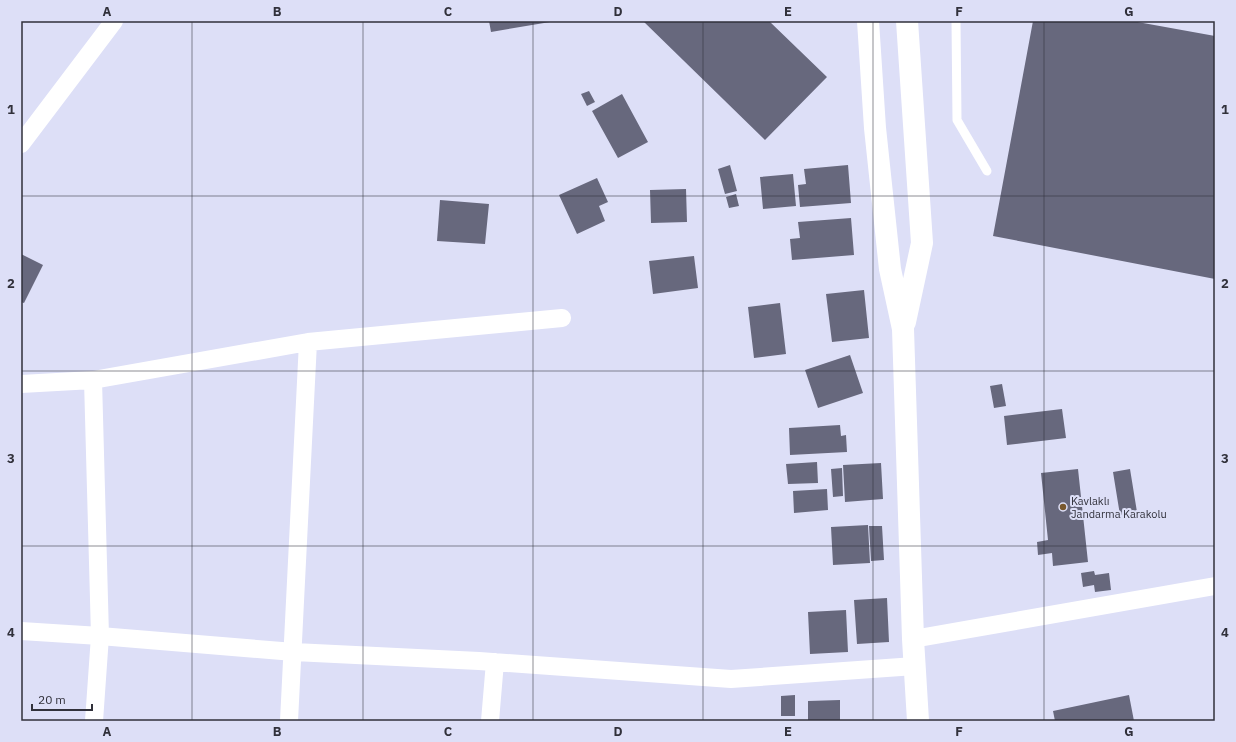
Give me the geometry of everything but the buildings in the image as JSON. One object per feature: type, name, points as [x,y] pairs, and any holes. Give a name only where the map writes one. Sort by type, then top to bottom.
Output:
[{"type":"street","points":[[21,144],[114,21]]},
{"type":"street","points":[[868,21],[875,128],[890,269],[903,330],[913,640],[918,721]]},
{"type":"street","points":[[903,330],[922,243],[907,21]]},
{"type":"street","points":[[21,384],[93,380],[308,342],[562,318]]},
{"type":"street","points":[[290,721],[308,342]]},
{"type":"street","points":[[93,380],[100,636],[94,721]]},
{"type":"street","points":[[913,640],[1215,586]]},
{"type":"street","points":[[21,631],[294,652],[495,662],[731,679],[915,666]]},
{"type":"street","points":[[490,721],[495,662]]},
{"type":"lane","points":[[956,21],[957,120],[987,171]]},
{"type":"place","name":"Kavlaklı Jandarma Karakolu","points":[[1063,507]]}]
